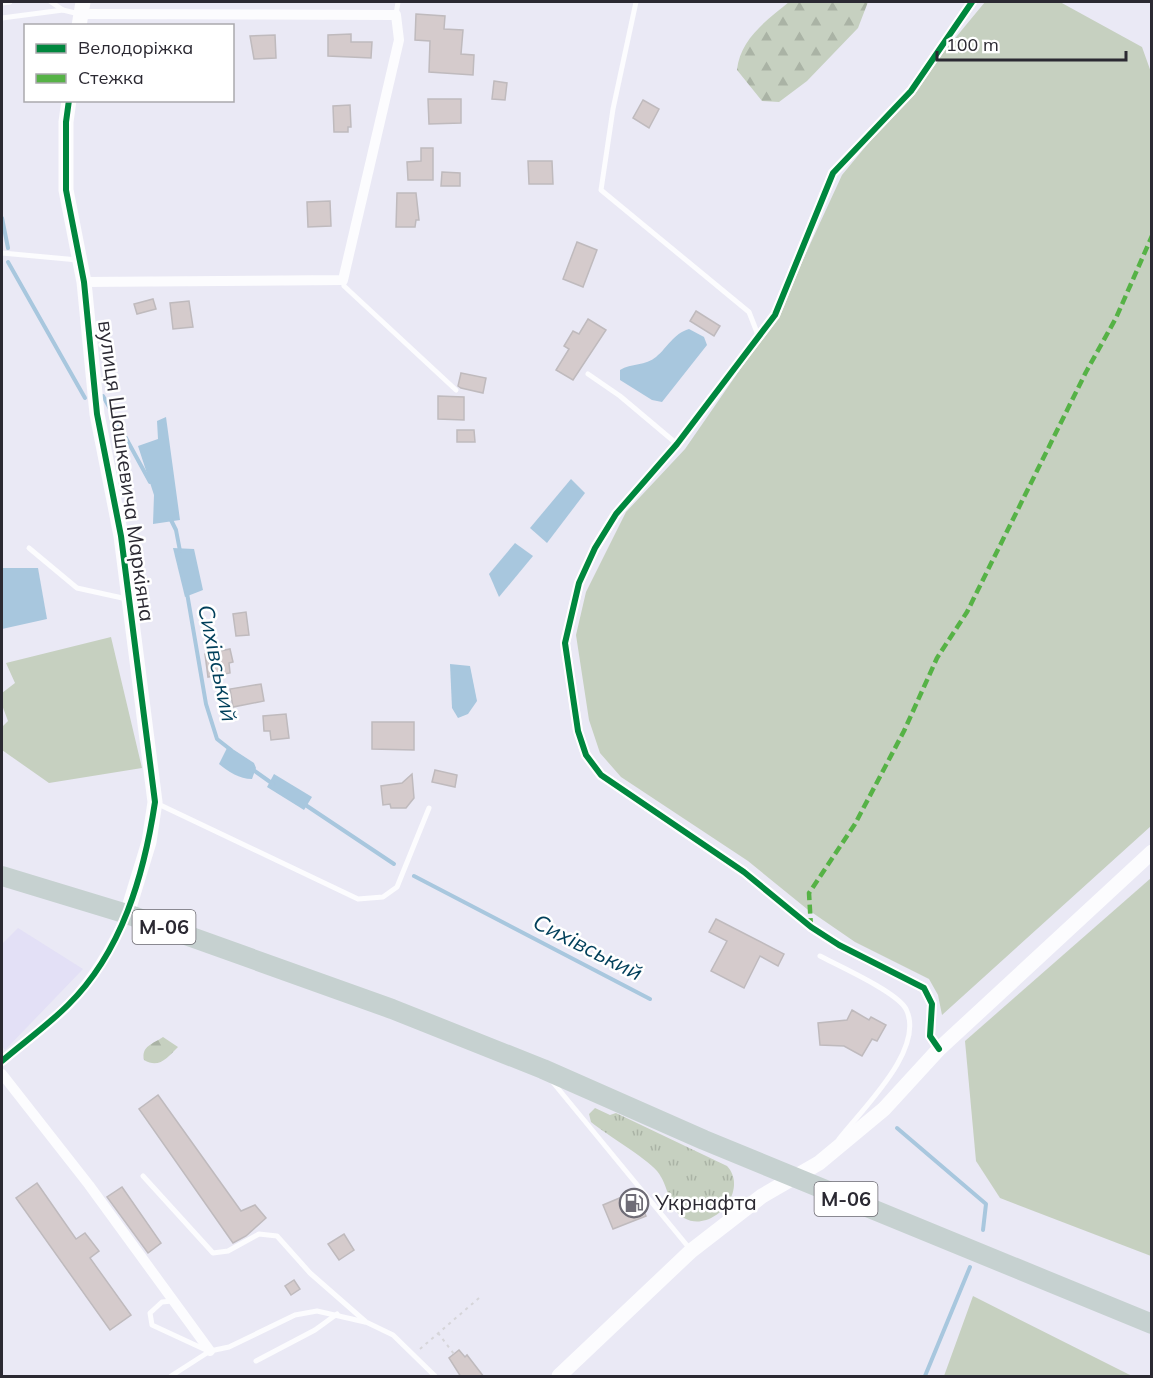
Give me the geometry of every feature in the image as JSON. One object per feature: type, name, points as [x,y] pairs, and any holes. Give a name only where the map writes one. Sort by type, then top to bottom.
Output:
[{"type":"highway","name":"М-06","points":[[2,876],[127,914],[324,983],[543,1069],[792,1177],[1152,1324]]},
{"type":"street","points":[[939,1049],[930,1036],[932,1004],[924,988],[839,945],[812,927],[744,872],[601,775],[586,755],[578,731],[565,643],[579,583],[615,514],[677,444],[775,315],[833,172],[911,91],[972,2]]},
{"type":"street","points":[[81,14],[396,15],[399,40],[343,279],[84,282]]},
{"type":"street","name":"вулиця Шашкевича Маркіяна","points":[[69,102],[66,122],[66,189],[84,282],[97,414],[121,536],[155,802],[149,842],[127,914]]},
{"type":"street","points":[[559,1377],[691,1251],[762,1196],[819,1163],[884,1109],[939,1049],[1152,852]]},
{"type":"street","points":[[2,1061],[69,1005],[115,941],[127,914]]},
{"type":"street","points":[[2,1074],[89,1185],[210,1351]]},
{"type":"lane","points":[[2,3],[10,2]]},
{"type":"lane","points":[[51,2],[63,10]]},
{"type":"lane","points":[[396,15],[398,2]]},
{"type":"lane","points":[[636,2],[613,109],[601,190],[748,312],[758,335]]},
{"type":"lane","points":[[2,18],[63,10],[81,14]]},
{"type":"lane","points":[[2,253],[78,260]]},
{"type":"lane","points":[[343,279],[344,286],[456,390]]},
{"type":"lane","points":[[588,374],[620,396],[677,444]]},
{"type":"lane","points":[[29,548],[77,588],[129,600]]},
{"type":"lane","points":[[155,802],[358,899],[383,897],[397,887],[429,808]]},
{"type":"lane","points":[[819,1163],[902,1059],[910,1031],[906,1009],[887,992],[820,956]]},
{"type":"lane","points":[[543,1069],[691,1251]]},
{"type":"lane","points":[[143,1176],[213,1253],[228,1251],[259,1234],[277,1236],[310,1273],[366,1322]]},
{"type":"lane","points":[[174,1301],[162,1302],[156,1306],[150,1313],[152,1325],[187,1343],[210,1351]]},
{"type":"lane","points":[[171,1377],[210,1351],[229,1347],[295,1315],[317,1311],[366,1322],[393,1335],[435,1377]]},
{"type":"lane","points":[[256,1361],[315,1329],[337,1314]]},
{"type":"path","points":[[414,1355],[479,1298]]},
{"type":"path","points":[[438,1333],[454,1353]]},
{"type":"shaded area","points":[[18,928],[83,969],[5,1050],[2,1046],[2,944]]},
{"type":"green space","points":[[789,2],[868,2],[858,28],[807,81],[779,102],[762,101],[737,70],[739,59],[756,31]]},
{"type":"green space","points":[[985,2],[1060,2],[1142,47],[1152,75],[1151,826],[942,1015],[938,995],[929,979],[855,942],[807,909],[748,861],[621,777],[600,753],[589,720],[576,635],[586,592],[626,512],[685,449],[777,316],[842,175]]},
{"type":"green space","points":[[111,637],[142,768],[49,783],[2,750],[2,727],[8,721],[2,705],[2,693],[15,683],[6,663]]},
{"type":"green space","points":[[1151,878],[1151,1256],[1000,1198],[976,1161],[965,1041]]},
{"type":"green space","points":[[163,1037],[178,1047],[158,1063],[144,1060],[146,1048]]},
{"type":"green space","points":[[595,1108],[610,1115],[616,1113],[727,1166],[733,1176],[734,1187],[725,1207],[706,1220],[695,1221],[684,1218],[675,1209],[657,1171],[644,1159],[591,1122],[589,1114]]},
{"type":"green space","points":[[973,1296],[1128,1374],[1133,1376],[944,1376]]},
{"type":"water","points":[[689,329],[704,337],[707,345],[662,402],[652,400],[620,380],[620,370],[652,360],[675,337]]},
{"type":"water","points":[[166,417],[180,520],[153,524],[154,495],[138,446],[158,439],[157,421]]},
{"type":"water","points":[[571,479],[585,493],[547,543],[530,528]]},
{"type":"water","points":[[515,543],[533,556],[499,597],[489,574]]},
{"type":"water","points":[[173,548],[194,549],[203,590],[185,597]]},
{"type":"water","points":[[2,568],[38,568],[47,619],[2,629]]},
{"type":"water","points":[[450,664],[470,666],[477,701],[468,714],[458,718],[452,708]]},
{"type":"water","points":[[228,746],[254,763],[256,768],[252,779],[234,774],[219,764]]},
{"type":"water","points":[[274,774],[312,797],[304,810],[267,787]]},
{"type":"building","points":[[416,14],[445,16],[444,29],[463,30],[461,54],[474,55],[473,75],[429,72],[430,41],[415,40]]},
{"type":"building","points":[[351,34],[351,42],[372,42],[371,58],[328,56],[328,35]]},
{"type":"building","points":[[275,35],[276,58],[254,59],[250,36]]},
{"type":"building","points":[[494,81],[507,83],[505,100],[492,99]]},
{"type":"building","points":[[428,99],[461,99],[461,123],[429,124]]},
{"type":"building","points":[[643,100],[659,109],[649,128],[633,118]]},
{"type":"building","points":[[350,105],[351,127],[348,127],[348,132],[334,132],[333,106]]},
{"type":"building","points":[[421,148],[433,148],[433,180],[408,180],[407,162],[421,161]]},
{"type":"building","points":[[528,161],[552,161],[553,184],[529,184]]},
{"type":"building","points":[[442,172],[460,173],[460,186],[441,186]]},
{"type":"building","points":[[397,193],[416,193],[419,220],[416,220],[415,227],[396,227]]},
{"type":"building","points":[[330,201],[331,226],[308,227],[307,202]]},
{"type":"building","points":[[577,242],[597,250],[583,287],[563,279]]},
{"type":"building","points":[[153,299],[156,309],[137,314],[134,304]]},
{"type":"building","points":[[189,301],[193,327],[173,329],[170,303]]},
{"type":"building","points":[[696,311],[720,326],[714,336],[690,321]]},
{"type":"building","points":[[588,319],[606,330],[573,380],[556,370],[569,349],[564,346],[573,331],[579,334]]},
{"type":"building","points":[[461,373],[486,378],[483,393],[458,386]]},
{"type":"building","points":[[438,396],[464,397],[464,420],[438,419]]},
{"type":"building","points":[[457,430],[474,430],[475,442],[457,442]]},
{"type":"building","points":[[246,612],[249,635],[236,636],[233,614]]},
{"type":"building","points":[[230,649],[233,662],[229,663],[230,673],[208,677],[205,654]]},
{"type":"building","points":[[261,684],[264,701],[233,707],[230,689]]},
{"type":"building","points":[[286,714],[289,738],[271,740],[270,731],[264,731],[263,716]]},
{"type":"building","points":[[372,722],[414,722],[414,750],[372,749]]},
{"type":"building","points":[[435,770],[457,775],[455,787],[432,782]]},
{"type":"building","points":[[412,774],[414,798],[406,808],[391,808],[390,804],[383,805],[381,786],[402,783]]},
{"type":"building","points":[[716,919],[784,954],[778,966],[760,956],[744,988],[711,971],[727,941],[709,932]]},
{"type":"building","points":[[852,1010],[869,1020],[871,1017],[886,1025],[877,1041],[872,1039],[862,1056],[844,1046],[820,1045],[818,1023],[847,1020]]},
{"type":"building","points":[[158,1095],[241,1211],[255,1205],[266,1218],[246,1236],[233,1243],[139,1109]]},
{"type":"building","points":[[37,1183],[76,1239],[85,1233],[99,1251],[90,1258],[131,1315],[110,1330],[16,1198]]},
{"type":"building","points":[[122,1187],[161,1243],[148,1253],[107,1197]]},
{"type":"building","points":[[636,1191],[646,1216],[613,1229],[603,1205]]},
{"type":"building","points":[[344,1234],[354,1250],[339,1260],[328,1244]]},
{"type":"building","points":[[294,1280],[300,1289],[291,1295],[285,1286]]},
{"type":"building","points":[[459,1350],[465,1357],[467,1355],[484,1377],[461,1377],[449,1358]]},
{"type":"waterway","name":"Сихівський","points":[[2,218],[8,248]]},
{"type":"waterway","name":"Сихівський","points":[[8,262],[85,398]]},
{"type":"waterway","name":"Сихівський","points":[[103,396],[150,482]]},
{"type":"waterway","name":"Сихівський","points":[[170,518],[176,530],[180,551]]},
{"type":"waterway","name":"Сихівський","points":[[187,593],[206,704],[217,739],[231,750]]},
{"type":"waterway","name":"Сихівський","points":[[252,769],[273,784]]},
{"type":"waterway","name":"Сихівський","points":[[304,804],[394,864]]},
{"type":"waterway","name":"Сихівський","points":[[414,876],[650,999]]},
{"type":"waterway","name":"Сихівський","points":[[897,1128],[986,1204],[983,1230]]},
{"type":"waterway","name":"Сихівський","points":[[925,1376],[970,1267]]},
{"type":"marked path","points":[[811,927],[809,893],[855,824],[904,731],[937,658],[967,612],[1086,372],[1116,318],[1152,236]]},
{"type":"cycle path","points":[[939,1049],[930,1036],[932,1004],[924,988],[839,945],[811,927],[744,872],[601,775],[586,755],[578,731],[565,643],[579,583],[595,548],[616,514],[677,444],[775,315],[833,173],[911,91],[972,2]]},
{"type":"cycle path","points":[[2,1061],[68,1005],[103,961],[128,911],[137,884],[155,802],[121,536],[97,414],[84,282],[66,190],[66,122],[69,102]]},
{"type":"place","name":"Укрнафта","points":[[634,1203]]}]
